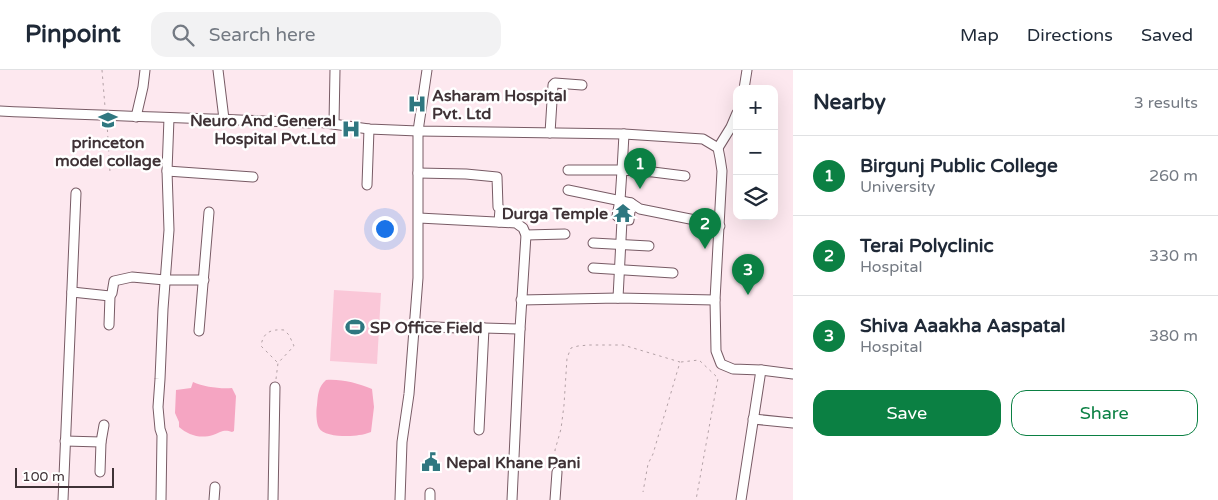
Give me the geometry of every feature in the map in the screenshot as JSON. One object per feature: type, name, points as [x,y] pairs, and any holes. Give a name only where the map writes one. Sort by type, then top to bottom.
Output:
[{"type":"street","points":[[136,117],[144,87],[145,70]]},
{"type":"street","points":[[218,70],[224,119]]},
{"type":"street","points":[[334,123],[335,70]]},
{"type":"street","points":[[400,500],[402,442],[409,394],[418,278],[418,132],[427,70]]},
{"type":"street","points":[[745,85],[747,70]]},
{"type":"street","points":[[550,133],[553,85],[555,82],[582,85]]},
{"type":"street","points":[[0,110],[136,117],[318,122],[369,129],[418,132],[624,134],[703,139],[718,148]]},
{"type":"street","points":[[161,500],[162,435],[158,407],[169,230],[167,171],[169,118]]},
{"type":"street","points":[[733,122],[718,148],[722,172],[716,300],[716,352],[721,364],[733,369],[793,374]]},
{"type":"street","points":[[367,185],[369,129]]},
{"type":"street","points":[[624,134],[620,200],[617,216],[622,220],[629,220],[631,203]]},
{"type":"street","points":[[568,170],[622,170],[685,176]]},
{"type":"street","points":[[167,171],[253,177]]},
{"type":"street","points":[[418,173],[497,177],[498,207],[500,209],[499,222]]},
{"type":"street","points":[[568,190],[620,200],[631,203],[640,209],[720,226]]},
{"type":"street","points":[[62,500],[76,193]]},
{"type":"street","points":[[199,331],[209,212]]},
{"type":"street","points":[[418,218],[516,224],[523,228],[526,235],[512,500]]},
{"type":"street","points":[[618,298],[622,220]]},
{"type":"street","points":[[526,235],[565,234]]},
{"type":"street","points":[[593,243],[649,246]]},
{"type":"street","points":[[593,268],[673,273]]},
{"type":"street","points":[[109,325],[110,296],[114,282],[132,277],[166,280],[204,280]]},
{"type":"street","points":[[72,292],[110,296]]},
{"type":"street","points":[[522,300],[618,298],[716,300]]},
{"type":"street","points":[[414,326],[520,329]]},
{"type":"street","points":[[479,430],[484,328]]},
{"type":"street","points":[[741,500],[761,370]]},
{"type":"street","points":[[273,500],[275,387]]},
{"type":"street","points":[[753,419],[793,423]]},
{"type":"street","points":[[100,472],[101,442],[104,425]]},
{"type":"street","points":[[65,441],[101,442]]},
{"type":"street","points":[[554,500],[557,472]]},
{"type":"street","points":[[214,500],[215,487]]},
{"type":"path","points":[[275,387],[278,362],[294,346],[284,330],[276,329],[268,332],[262,339],[261,346],[278,362]]},
{"type":"path","points":[[557,472],[554,450],[561,429],[567,358],[571,348],[589,345],[623,345],[680,362],[699,360],[718,378],[696,500]]},
{"type":"path","points":[[643,492],[648,464],[653,454],[680,362]]},
{"type":"shaded area","name":"SP Office Field","points":[[334,290],[381,293],[377,364],[330,361]]},
{"type":"shaded area","points":[[326,380],[349,382],[372,389],[374,407],[371,432],[350,436],[331,435],[319,428],[316,416],[318,395],[320,388]]},
{"type":"shaded area","points":[[193,382],[212,387],[232,388],[236,396],[234,431],[199,436],[190,434],[179,427],[175,413],[176,390],[191,388]]},
{"type":"place","name":"Asharam Hospital Pvt. Ltd","points":[[417,104]]},
{"type":"place","name":"princeton model collage","points":[[108,120]]},
{"type":"place","name":"Neuro And General Hospital Pvt.Ltd","points":[[351,129]]},
{"type":"place","name":"Birgunj Public College","points":[[640,189]]},
{"type":"place","name":"Durga Temple","points":[[623,213]]},
{"type":"place","name":"Terai Polyclinic","points":[[705,249]]},
{"type":"place","name":"Shiva Aaakha Aaspatal","points":[[748,295]]},
{"type":"place","name":"SP Office Field","points":[[355,327]]},
{"type":"place","name":"Nepal Khane Pani","points":[[431,462]]}]
